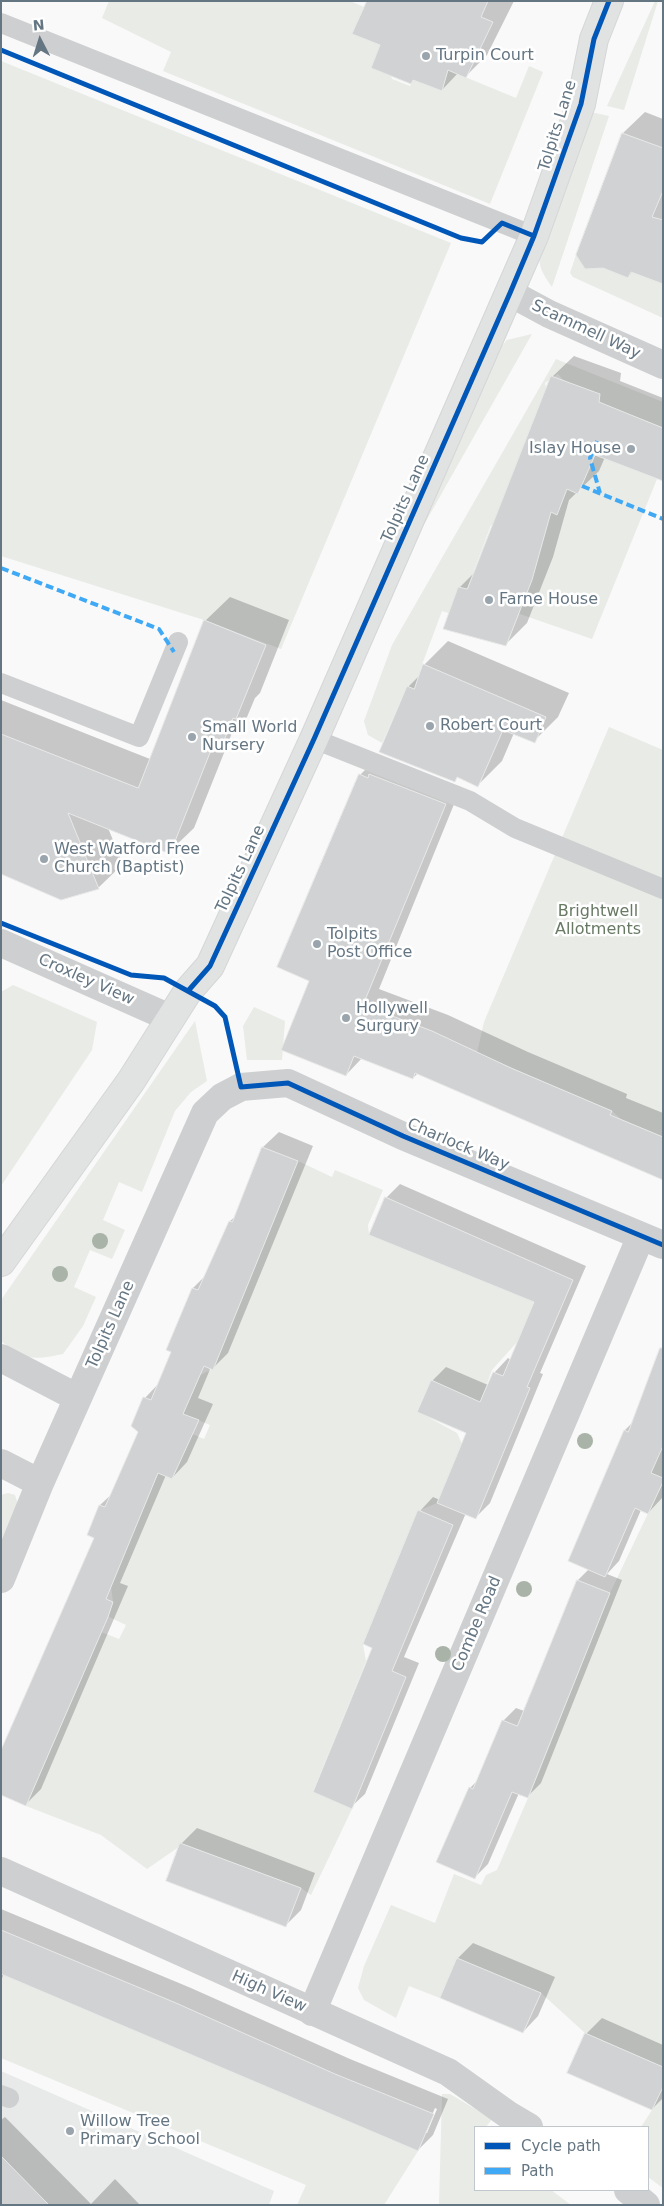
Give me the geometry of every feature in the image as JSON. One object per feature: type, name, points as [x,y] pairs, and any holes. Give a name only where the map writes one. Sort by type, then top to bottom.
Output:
[{"type":"main road","name":"Tolpits Lane","points":[[1,1262],[131,1081],[188,991],[210,966],[314,739],[534,236],[581,104],[594,39],[606,2]]},
{"type":"street","name":"Scammell Way","points":[[510,293],[548,314],[663,365]]},
{"type":"street","name":"Croxley View","points":[[2,946],[170,1018]]},
{"type":"street","name":"Charlock Way","points":[[241,1087],[288,1083],[403,1136],[652,1240]]},
{"type":"street","name":"Tolpits Lane","points":[[1,1579],[40,1482],[205,1113],[222,1097],[241,1087]]},
{"type":"street","name":"Combe Road","points":[[312,2012],[652,1240]]},
{"type":"street","points":[[1,1358],[78,1398]]},
{"type":"street","points":[[1,1463],[40,1482]]},
{"type":"street","name":"High View","points":[[1,1871],[448,2072],[507,2114],[527,2126]]},
{"type":"street","points":[[629,2191],[646,2205]]},
{"type":"lane","points":[[1,23],[534,236]]},
{"type":"lane","points":[[1,683],[138,737],[178,642]]},
{"type":"lane","points":[[314,739],[470,801],[515,828],[663,889]]},
{"type":"shaded area","name":"Willow Tree Primary School","points":[[1,2071],[274,2191],[269,2205],[1,2205]]},
{"type":"green space","points":[[109,1],[350,1],[364,7],[352,34],[380,45],[392,79],[410,86],[413,80],[442,91],[448,70],[516,98],[529,66],[543,72],[490,204],[163,71],[171,52],[102,18]]},
{"type":"green space","points":[[655,1],[658,1],[624,110],[607,106]]},
{"type":"green space","points":[[1,61],[451,243],[281,649],[204,620],[1,556]]},
{"type":"green space","points":[[586,111],[609,116],[552,287],[541,267],[539,258],[540,245]]},
{"type":"green space","points":[[576,255],[628,278],[631,272],[663,284],[663,318],[573,277],[570,273]]},
{"type":"green space","points":[[532,334],[417,537],[495,354],[507,340]]},
{"type":"green space","points":[[556,359],[663,402],[662,427],[591,398],[566,383],[558,374],[545,383],[567,489],[579,494],[585,477],[586,437],[597,455],[657,479],[592,639],[517,613],[542,544],[491,525],[467,589],[449,613],[442,611],[420,670],[527,710],[461,709],[407,686],[382,743],[368,735],[364,721],[392,645]]},
{"type":"green space","name":"Brightwell Allotments","points":[[609,727],[663,750],[663,1137],[621,1119],[612,1111],[477,1053],[484,1022]]},
{"type":"green space","points":[[13,985],[97,1022],[92,1050],[1,1186],[1,992]]},
{"type":"green space","points":[[254,1007],[285,1021],[282,1060],[247,1060],[243,1026]]},
{"type":"green space","points":[[195,1021],[207,1081],[191,1092],[175,1111],[142,1192],[119,1182],[103,1220],[125,1230],[112,1259],[90,1250],[74,1287],[96,1297],[83,1326],[63,1354],[37,1358],[17,1352],[1,1341],[1,1300]]},
{"type":"green space","points":[[298,1161],[332,1177],[335,1170],[383,1190],[368,1225],[369,1235],[512,1293],[537,1294],[518,1341],[492,1370],[480,1402],[431,1380],[417,1411],[457,1433],[462,1444],[437,1503],[418,1511],[363,1644],[366,1661],[313,1791],[352,1809],[311,1895],[301,1888],[183,1844],[147,1869],[101,1835],[26,1806],[101,1632],[119,1639],[126,1625],[107,1616],[113,1602],[111,1586],[158,1473],[172,1479],[190,1433],[204,1439],[210,1425],[183,1414],[200,1375],[213,1369]]},
{"type":"green space","points":[[663,1403],[663,1478],[651,1473]]},
{"type":"green space","points":[[663,1482],[663,2067],[585,2033],[541,1993],[457,1958],[440,1998],[409,1986],[396,2018],[364,2000],[358,1988],[364,1966],[391,1905],[435,1923],[454,1874],[481,1885],[486,1875],[497,1870],[540,1770],[610,1593]]},
{"type":"green space","points":[[8,1493],[15,1495],[21,1513],[1,1561],[1,1495]]},
{"type":"green space","points":[[1,1974],[418,2151],[384,2205],[297,2205],[306,2185],[1,2058]]},
{"type":"green space","points":[[663,2087],[663,2188],[649,2178],[649,2126],[642,2126]]},
{"type":"green space","points":[[442,2094],[450,2094],[492,2119],[487,2126],[474,2126],[474,2191],[552,2191],[571,2205],[439,2205]]},
{"type":"building","name":"Turpin Court","points":[[367,1],[488,1],[481,17],[493,22],[466,78],[448,70],[442,91],[413,80],[411,84],[371,68],[380,45],[352,34]]},
{"type":"building","points":[[622,133],[663,148],[663,191],[652,217],[663,220],[663,284],[631,272],[628,278],[603,268],[585,269],[576,255]]},
{"type":"building","points":[[551,376],[600,394],[599,402],[663,428],[663,481],[595,455],[578,494],[567,489],[557,515],[551,512],[532,580],[506,646],[443,629],[458,587],[467,589]]},
{"type":"building","name":"Small World Nursery","points":[[204,620],[266,645],[236,719],[233,718],[223,743],[215,740],[170,854],[68,813],[99,889],[61,900],[1,874],[1,734],[138,788]]},
{"type":"building","points":[[423,664],[546,717],[535,743],[503,730],[478,787],[457,777],[455,782],[379,752],[407,686],[414,689]]},
{"type":"building","points":[[359,774],[368,778],[369,774],[446,804],[363,1005],[432,1031],[511,1068],[612,1111],[610,1115],[663,1137],[663,1180],[415,1073],[413,1079],[354,1056],[346,1076],[281,1050],[309,981],[277,967]]},
{"type":"building","points":[[262,1147],[298,1161],[213,1370],[204,1366],[183,1414],[199,1420],[172,1479],[158,1473],[106,1599],[113,1602],[108,1617],[26,1806],[1,1795],[1,1750],[94,1538],[87,1535],[99,1505],[105,1507],[138,1432],[131,1426],[143,1397],[151,1400],[171,1352],[166,1350],[192,1288],[198,1290],[229,1221],[232,1222]]},
{"type":"building","points":[[385,1197],[573,1280],[527,1387],[530,1388],[476,1519],[437,1503],[466,1433],[417,1412],[431,1380],[480,1402],[493,1372],[503,1376],[534,1302],[369,1235]]},
{"type":"building","points":[[660,1348],[663,1348],[663,1446],[651,1473],[663,1478],[663,1482],[648,1514],[635,1508],[605,1577],[568,1561],[624,1430],[628,1432]]},
{"type":"building","points":[[418,1510],[453,1525],[392,1671],[406,1677],[352,1809],[313,1792],[372,1648],[363,1644]]},
{"type":"building","points":[[577,1580],[610,1593],[528,1798],[512,1792],[475,1879],[436,1862],[469,1787],[473,1789],[502,1720],[517,1726]]},
{"type":"building","points":[[180,1843],[301,1888],[286,1927],[166,1881]]},
{"type":"building","points":[[1,1930],[176,2003],[335,2074],[434,2114],[418,2151],[1,1974]]},
{"type":"building","points":[[457,1958],[541,1993],[523,2033],[440,1998]]},
{"type":"building","points":[[585,2033],[663,2067],[663,2087],[652,2110],[567,2073]]},
{"type":"building","points":[[1,2156],[49,2205],[1,2205]]},
{"type":"marked path","points":[[597,441],[590,458],[600,493]]},
{"type":"marked path","points":[[582,486],[663,519]]},
{"type":"marked path","points":[[1,568],[159,629],[174,652]]},
{"type":"cycle path","points":[[188,991],[210,966],[314,739],[510,293],[534,236],[581,104],[594,39],[609,1]]},
{"type":"cycle path","points":[[1,50],[461,238],[482,242],[502,223],[534,236]]},
{"type":"cycle path","points":[[1,923],[131,975],[164,978],[215,1006],[225,1017],[241,1087],[288,1083],[403,1136],[663,1245]]},
{"type":"place","name":"Turpin Court","points":[[426,56]]},
{"type":"place","name":"Islay House","points":[[631,449]]},
{"type":"place","name":"Farne House","points":[[489,600]]},
{"type":"place","name":"Robert Court","points":[[430,726]]},
{"type":"place","name":"Small World Nursery","points":[[192,737]]},
{"type":"place","name":"West Watford Free Church (Baptist)","points":[[44,859]]},
{"type":"place","name":"Tolpits Post Office","points":[[317,944]]},
{"type":"place","name":"Hollywell Surgury","points":[[346,1018]]},
{"type":"place","name":"Willow Tree Primary School","points":[[70,2131]]}]
